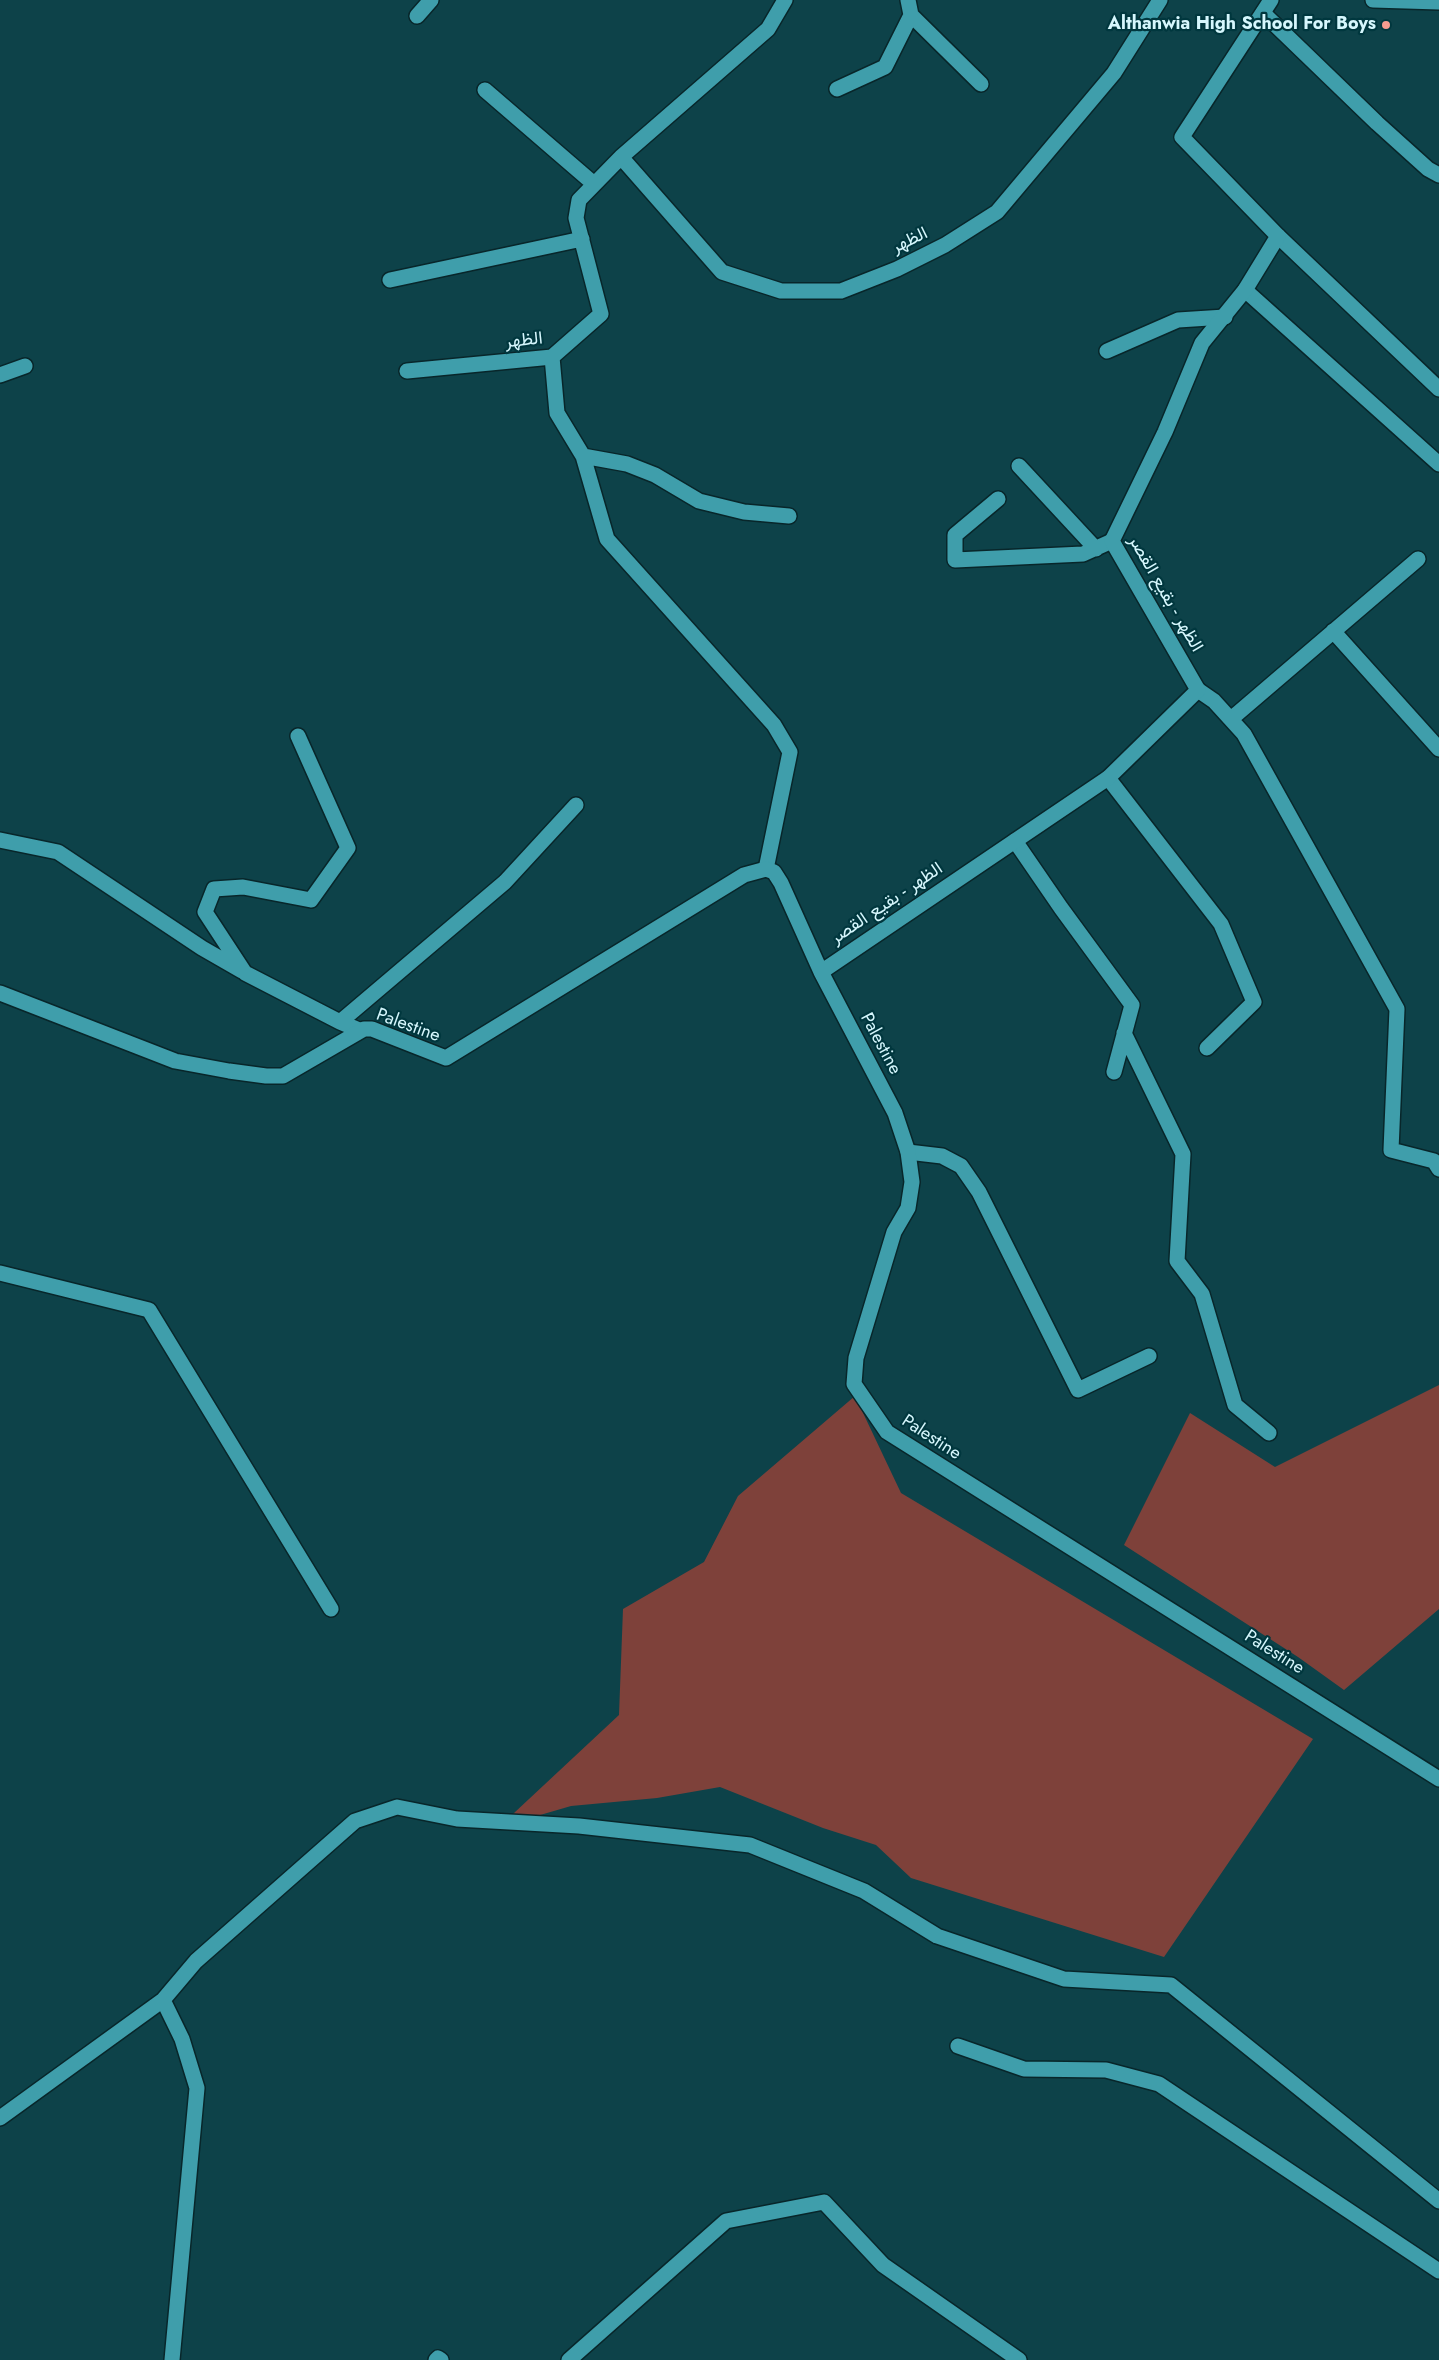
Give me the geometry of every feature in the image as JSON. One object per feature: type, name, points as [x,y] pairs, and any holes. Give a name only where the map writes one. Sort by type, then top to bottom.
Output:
[{"type":"street","points":[[418,16],[431,0]]},
{"type":"street","name":"الظهر","points":[[407,371],[552,357],[601,314],[576,218],[579,200],[621,157],[768,29],[785,0]]},
{"type":"street","name":"الظهر","points":[[621,157],[722,272],[781,291],[841,291],[897,269],[945,245],[997,212],[1114,73],[1160,0]]},
{"type":"street","points":[[1271,0],[1182,137],[1278,236],[1439,389]]},
{"type":"street","points":[[1373,0],[1439,2]]},
{"type":"street","points":[[837,89],[885,67],[909,7],[981,84]]},
{"type":"street","points":[[1263,13],[1377,123],[1428,169],[1439,174]]},
{"type":"street","points":[[484,90],[594,184]]},
{"type":"street","name":"الظهر - بقيع القصر","points":[[820,972],[1108,778],[1198,690],[1112,541],[1165,432],[1202,343],[1245,290],[1278,236]]},
{"type":"street","points":[[390,280],[582,239]]},
{"type":"street","points":[[1245,290],[1439,464]]},
{"type":"street","points":[[1107,351],[1178,320],[1225,317]]},
{"type":"street","points":[[552,357],[558,413],[583,456],[607,539],[774,725],[790,752],[766,869]]},
{"type":"street","points":[[0,375],[25,366]]},
{"type":"street","points":[[583,456],[627,464],[655,475],[699,501],[744,512],[789,516]]},
{"type":"street","points":[[1019,466],[1096,549]]},
{"type":"street","points":[[998,498],[955,535],[955,560],[1083,554],[1112,541]]},
{"type":"street","points":[[1231,719],[1418,559]]},
{"type":"street","points":[[1333,631],[1439,749]]},
{"type":"street","points":[[1198,690],[1214,701],[1244,734],[1397,1009],[1391,1150],[1434,1161],[1439,1169]]},
{"type":"street","points":[[245,973],[205,912],[214,889],[243,887],[311,900],[348,848],[298,736]]},
{"type":"street","points":[[1108,778],[1221,924],[1254,1002],[1207,1048]]},
{"type":"street","points":[[340,1022],[505,882],[576,806]]},
{"type":"street","points":[[0,840],[58,852],[202,948],[245,973],[359,1030]]},
{"type":"street","points":[[1015,841],[1132,1005],[1114,1072]]},
{"type":"street","name":"Palestine","points":[[0,993],[175,1061],[266,1076],[283,1076],[293,1072],[359,1030],[372,1029],[441,1057],[449,1057],[744,875],[766,869],[778,875],[820,972],[895,1114],[908,1152],[912,1182],[908,1208],[894,1232],[856,1358],[854,1384],[887,1432],[1439,1779]]},
{"type":"street","points":[[1124,1032],[1183,1154],[1177,1261],[1202,1294],[1235,1406],[1269,1433]]},
{"type":"street","points":[[908,1152],[942,1156],[961,1166],[979,1192],[1078,1390],[1148,1356]]},
{"type":"street","points":[[0,1273],[149,1310],[330,1609]]},
{"type":"street","points":[[0,2118],[163,2000],[196,1962],[356,1821],[397,1808],[457,1820],[579,1826],[750,1845],[864,1891],[937,1936],[1064,1979],[1171,1985],[1439,2201]]},
{"type":"street","points":[[163,2000],[182,2039],[197,2088],[172,2360]]},
{"type":"street","points":[[958,2046],[1024,2069],[1106,2070],[1159,2084],[1439,2271]]},
{"type":"street","points":[[569,2360],[726,2221],[824,2202],[883,2265],[1019,2360]]},
{"type":"street","points":[[436,2360],[438,2358],[441,2360]]},
{"type":"shaded area","points":[[1439,1385],[1439,1609],[1344,1690],[1298,1657],[1124,1545],[1190,1413],[1275,1467]]},
{"type":"shaded area","points":[[855,1396],[901,1493],[1313,1739],[1164,1957],[911,1878],[876,1845],[823,1828],[720,1787],[657,1798],[571,1806],[499,1827],[619,1715],[623,1609],[704,1562],[738,1496]]},
{"type":"place","name":"Althanwia High School For Boys","points":[[1386,25]]}]
